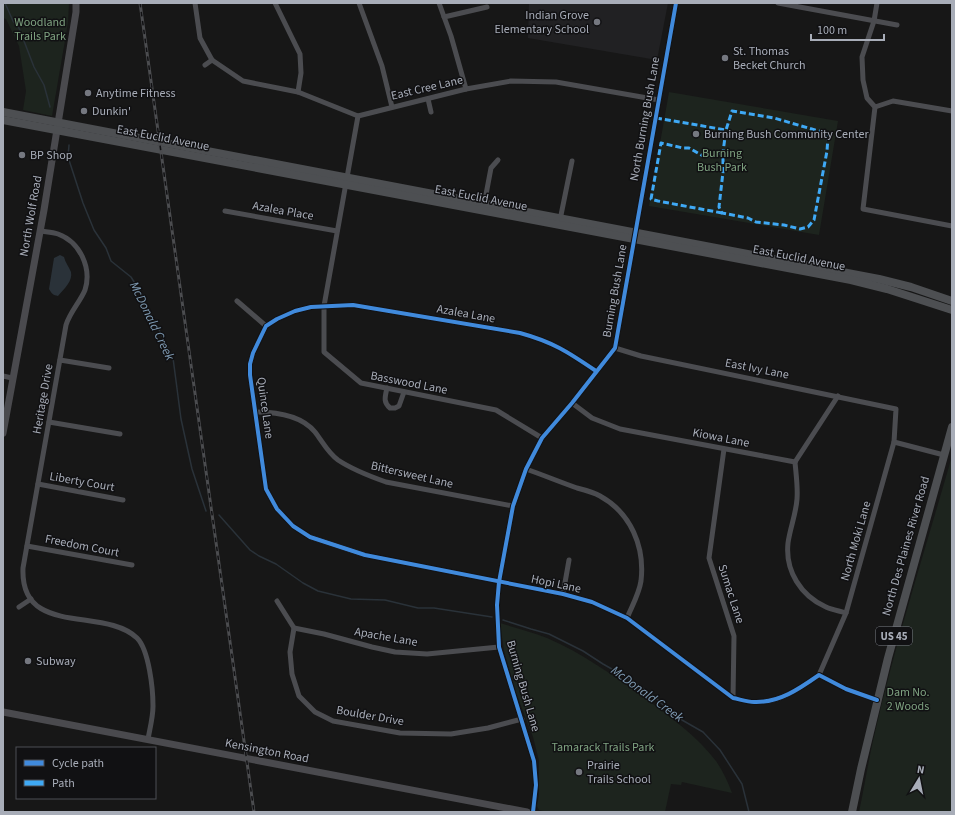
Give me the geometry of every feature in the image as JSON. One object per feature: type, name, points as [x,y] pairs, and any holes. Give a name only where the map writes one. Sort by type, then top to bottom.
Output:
[{"type":"main road","name":"North Wolf Road","points":[[3,433],[58,125],[76,12],[76,3]]},
{"type":"main road","name":"East Euclid Avenue","points":[[3,112],[172,152],[347,182],[635,236],[879,279],[911,287],[952,301]]},
{"type":"main road","name":"East Euclid Avenue","points":[[3,120],[58,125]]},
{"type":"main road","name":"East Euclid Avenue","points":[[635,236],[851,280],[886,289],[952,310]]},
{"type":"main road","name":"North Des Plaines River Road","points":[[852,812],[877,700],[908,582],[952,427]]},
{"type":"main road","name":"Kensington Road","points":[[3,712],[527,812]]},
{"type":"street","points":[[195,3],[200,38],[212,60],[243,81],[298,92],[358,116]]},
{"type":"street","points":[[275,3],[300,54],[301,73],[298,92]]},
{"type":"street","points":[[359,3],[382,66],[392,107]]},
{"type":"street","points":[[439,3],[451,36],[466,89]]},
{"type":"street","name":"North Burning Bush Lane","points":[[635,236],[676,3]]},
{"type":"street","points":[[778,3],[897,25]]},
{"type":"street","points":[[878,3],[874,21],[862,57],[863,80],[867,98],[875,107],[863,209],[952,226]]},
{"type":"street","points":[[444,17],[487,7]]},
{"type":"street","points":[[205,65],[212,60]]},
{"type":"street","name":"East Cree Lane","points":[[358,116],[466,89],[511,81],[556,82],[659,100]]},
{"type":"street","points":[[428,99],[431,112]]},
{"type":"street","points":[[875,107],[893,101],[952,111]]},
{"type":"street","name":"Basswood Lane","points":[[358,116],[324,306],[324,352],[361,383],[496,410],[542,438]]},
{"type":"street","points":[[484,207],[491,168],[498,160]]},
{"type":"street","points":[[560,222],[572,161]]},
{"type":"street","name":"Azalea Place","points":[[225,211],[338,231]]},
{"type":"street","name":"Heritage Drive","points":[[31,600],[23,574],[27,546],[68,320],[85,289],[87,274],[80,252],[68,239],[58,234],[40,231]]},
{"type":"street","name":"Burning Bush Lane","points":[[533,812],[536,785],[534,761],[499,648],[497,605],[499,582],[513,506],[526,469],[542,438],[572,403],[615,348],[635,236]]},
{"type":"street","points":[[237,301],[266,326],[295,310],[324,306]]},
{"type":"street","name":"Azalea Lane","points":[[324,306],[353,305],[526,335],[555,345],[570,353],[596,371]]},
{"type":"street","name":"Quince Lane","points":[[266,326],[250,364],[250,375],[266,489],[277,509],[293,526]]},
{"type":"street","name":"East Ivy Lane","points":[[615,348],[641,356],[896,409]]},
{"type":"street","points":[[60,360],[109,368]]},
{"type":"street","points":[[3,376],[12,378]]},
{"type":"street","points":[[387,388],[384,400],[390,408],[399,406],[404,392]]},
{"type":"street","points":[[838,396],[796,462],[798,498],[788,543],[789,564],[797,584],[810,598],[826,608],[846,613]]},
{"type":"street","name":"Kiowa Lane","points":[[572,403],[592,418],[620,429],[796,462]]},
{"type":"street","name":"North Moki Lane","points":[[819,675],[846,613],[894,442],[896,409]]},
{"type":"street","name":"Bittersweet Lane","points":[[256,412],[273,412],[293,417],[304,423],[314,431],[323,444],[337,459],[366,476],[386,482],[513,506]]},
{"type":"street","points":[[49,422],[120,434]]},
{"type":"street","points":[[894,442],[944,455]]},
{"type":"street","name":"Sumac Lane","points":[[724,449],[709,558],[734,636],[733,698]]},
{"type":"street","points":[[526,469],[599,496],[613,505],[625,517],[636,536],[640,548],[642,564],[641,582],[637,596],[627,618]]},
{"type":"street","name":"Liberty Court","points":[[38,484],[123,500]]},
{"type":"street","name":"Hopi Lane","points":[[293,526],[310,537],[365,555],[563,594],[592,602],[627,618],[733,698],[754,702],[775,700],[796,691],[819,675]]},
{"type":"street","name":"Freedom Court","points":[[27,546],[132,565]]},
{"type":"street","points":[[563,594],[570,560]]},
{"type":"street","points":[[19,607],[31,600],[40,608],[53,615],[116,627],[137,638],[146,655],[153,698],[153,712],[148,739]]},
{"type":"street","points":[[277,601],[294,628]]},
{"type":"street","name":"Apache Lane","points":[[294,628],[395,652],[427,654],[499,648]]},
{"type":"street","name":"Boulder Drive","points":[[294,628],[290,652],[292,674],[299,696],[315,712],[333,721],[400,733],[451,734],[488,728],[522,719]]},
{"type":"street","points":[[137,638],[141,634]]},
{"type":"street","points":[[819,675],[846,689],[877,700]]},
{"type":"shaded area","name":"Indian Grove Elementary School","points":[[529,3],[668,3],[657,60],[528,38]]},
{"type":"shaded area","points":[[60,255],[64,257],[71,272],[71,279],[68,285],[58,296],[53,294],[49,289],[54,258]]},
{"type":"green space","name":"Woodland Trails Park","points":[[3,3],[69,3],[68,23],[52,116],[23,110],[26,91],[19,46],[6,19],[3,18]]},
{"type":"green space","name":"Burning Bush Park","points":[[669,92],[838,121],[819,235],[649,206]]},
{"type":"green space","name":"Dam No. 2 Woods","points":[[952,456],[952,812],[859,812],[884,694]]},
{"type":"green space","name":"Tamarack Trails Park","points":[[500,623],[541,636],[560,644],[598,665],[622,681],[683,727],[709,752],[721,769],[732,793],[682,782],[681,785],[671,784],[665,812],[548,812],[539,810],[537,806],[539,795],[539,761],[533,737],[516,693],[504,651]]},
{"type":"waterway","name":"McDonald Creek","points":[[5,3],[13,21],[19,28],[34,67],[44,85],[50,107]]},
{"type":"waterway","name":"McDonald Creek","points":[[69,145],[68,157],[83,203],[94,230],[106,248],[111,261],[131,277],[143,296],[146,307],[173,358],[181,419],[192,469],[206,511]]},
{"type":"waterway","name":"McDonald Creek","points":[[219,515],[250,550],[276,564],[303,583],[318,591],[351,599],[385,600],[418,608],[434,608],[492,617]]},
{"type":"waterway","name":"McDonald Creek","points":[[503,620],[549,634],[583,651],[633,681],[682,720],[703,732],[720,750],[742,784],[749,812]]},
{"type":"railway","points":[[140,3],[254,812]]},
{"type":"marked path","points":[[656,118],[726,130],[732,111],[774,118],[822,132],[828,137],[827,151],[814,220],[808,227],[800,229],[784,225],[756,222],[748,218],[722,213],[719,207],[726,130]]},
{"type":"marked path","points":[[722,213],[651,199],[661,143],[689,148],[703,156],[723,152]]},
{"type":"cycle path","points":[[533,812],[536,785],[534,761],[499,647],[497,605],[499,582],[513,506],[526,469],[542,438],[572,403],[615,348],[676,3]]},
{"type":"cycle path","points":[[596,371],[560,348],[520,333],[353,305],[311,307],[295,311],[266,326],[253,353],[250,364],[250,375],[266,489],[277,509],[293,526],[310,537],[365,555],[563,594],[592,602],[627,618],[733,698],[751,702],[763,702],[780,698],[796,690],[819,675],[846,689],[877,700]]},
{"type":"place","name":"Indian Grove Elementary School","points":[[597,22]]},
{"type":"place","name":"St. Thomas Becket Church","points":[[725,58]]},
{"type":"place","name":"Anytime Fitness","points":[[88,93]]},
{"type":"place","name":"Dunkin'","points":[[84,111]]},
{"type":"place","name":"Burning Bush Community Center","points":[[696,134]]},
{"type":"place","name":"BP Shop","points":[[22,155]]},
{"type":"place","name":"Subway","points":[[28,661]]},
{"type":"place","name":"Prairie Trails School","points":[[579,772]]}]
